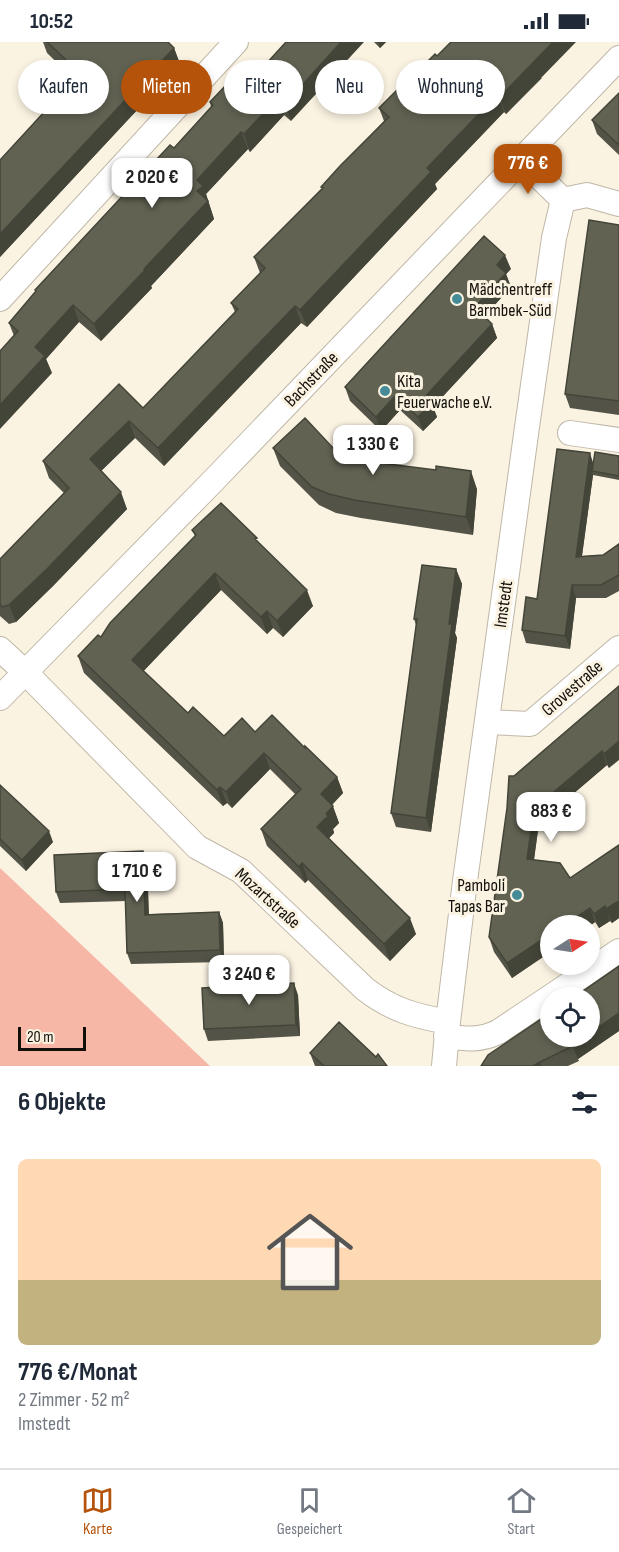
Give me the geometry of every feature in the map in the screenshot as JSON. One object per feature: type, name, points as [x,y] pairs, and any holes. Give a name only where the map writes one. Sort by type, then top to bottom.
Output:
[{"type":"street","points":[[0,299],[236,42]]},
{"type":"street","name":"Bachstraße","points":[[0,698],[213,481],[619,58]]},
{"type":"street","points":[[522,160],[563,200],[587,195],[619,204]]},
{"type":"street","name":"Imstedt","points":[[444,1066],[465,881],[527,427],[554,238],[563,200]]},
{"type":"street","points":[[570,433],[619,440]]},
{"type":"street","name":"Grovestraße","points":[[488,722],[530,724],[619,648]]},
{"type":"street","name":"Mozartstraße","points":[[0,649],[197,847],[241,871],[365,989],[381,1001],[468,1040],[478,1039],[498,1032],[619,951]]},
{"type":"shaded area","points":[[0,868],[210,1066],[0,1066]]},
{"type":"building","points":[[47,42],[168,42],[174,48],[163,60],[121,60],[121,105],[0,234],[0,160],[42,114],[109,114],[109,60],[66,60]]},
{"type":"building","points":[[286,42],[341,42],[325,60],[315,60],[315,71],[303,84],[303,60],[270,60]]},
{"type":"building","points":[[451,42],[553,42],[505,92],[505,60],[429,60],[435,54],[437,56]]},
{"type":"building","points":[[224,87],[224,114],[263,114],[244,134],[241,132],[197,180],[203,186],[197,191],[208,201],[94,324],[73,305],[35,347],[45,356],[0,405],[0,351],[18,331],[9,323],[35,290],[170,145],[174,148],[205,114],[212,114],[212,100]]},
{"type":"building","points":[[396,91],[396,114],[479,114],[427,168],[431,172],[300,310],[295,306],[158,448],[129,421],[90,459],[121,492],[47,569],[9,605],[2,607],[0,604],[0,559],[69,488],[43,461],[119,384],[143,408],[238,309],[231,303],[265,268],[254,257],[389,117],[384,112],[384,103]]},
{"type":"building","points":[[619,93],[619,145],[592,120]]},
{"type":"building","points":[[589,220],[619,225],[619,401],[565,394]]},
{"type":"building","points":[[484,236],[505,255],[497,265],[506,273],[475,307],[492,324],[425,397],[432,402],[418,417],[395,396],[376,417],[345,387]]},
{"type":"building","points":[[305,418],[334,449],[364,461],[436,470],[436,466],[471,471],[466,517],[354,500],[312,487],[273,448]]},
{"type":"building","points":[[557,449],[590,453],[576,557],[603,555],[619,544],[619,575],[601,585],[572,585],[565,636],[522,630],[526,597],[537,599]]},
{"type":"building","points":[[595,452],[619,456],[619,476],[592,471]]},
{"type":"building","points":[[221,503],[307,590],[277,621],[267,611],[261,617],[215,573],[132,660],[188,713],[193,707],[224,736],[242,718],[255,732],[272,715],[337,777],[321,794],[333,806],[326,814],[328,816],[317,827],[410,918],[384,944],[302,863],[299,867],[261,829],[301,789],[264,753],[226,792],[220,787],[217,790],[78,656],[98,635],[101,637],[110,623],[196,535],[192,530]]},
{"type":"building","points":[[422,565],[456,569],[449,624],[452,624],[426,818],[391,813]]},
{"type":"building","points":[[619,686],[619,741],[604,754],[602,751],[534,809],[527,859],[560,863],[570,878],[619,845],[619,901],[606,909],[605,906],[594,914],[590,908],[580,915],[540,915],[540,941],[507,963],[489,937],[507,808],[509,776],[514,776]]},
{"type":"building","points":[[0,785],[49,831],[22,860],[0,839]]},
{"type":"building","points":[[143,851],[145,915],[219,912],[220,950],[127,953],[125,889],[56,892],[54,855]]},
{"type":"building","points":[[619,966],[619,1013],[600,1026],[600,987],[589,987]]},
{"type":"building","points":[[294,983],[296,1025],[204,1029],[202,988]]},
{"type":"building","points":[[540,1020],[540,1047],[571,1047],[533,1066],[481,1066],[488,1055]]},
{"type":"building","points":[[339,1022],[376,1057],[378,1054],[387,1066],[324,1066],[310,1053]]},
{"type":"place","name":"Mädchentreff Barmbek-Süd","points":[[457,299]]},
{"type":"place","name":"Kita Feuerwache e.V.","points":[[385,391]]},
{"type":"place","name":"Pamboli Tapas Bar","points":[[517,895]]}]
